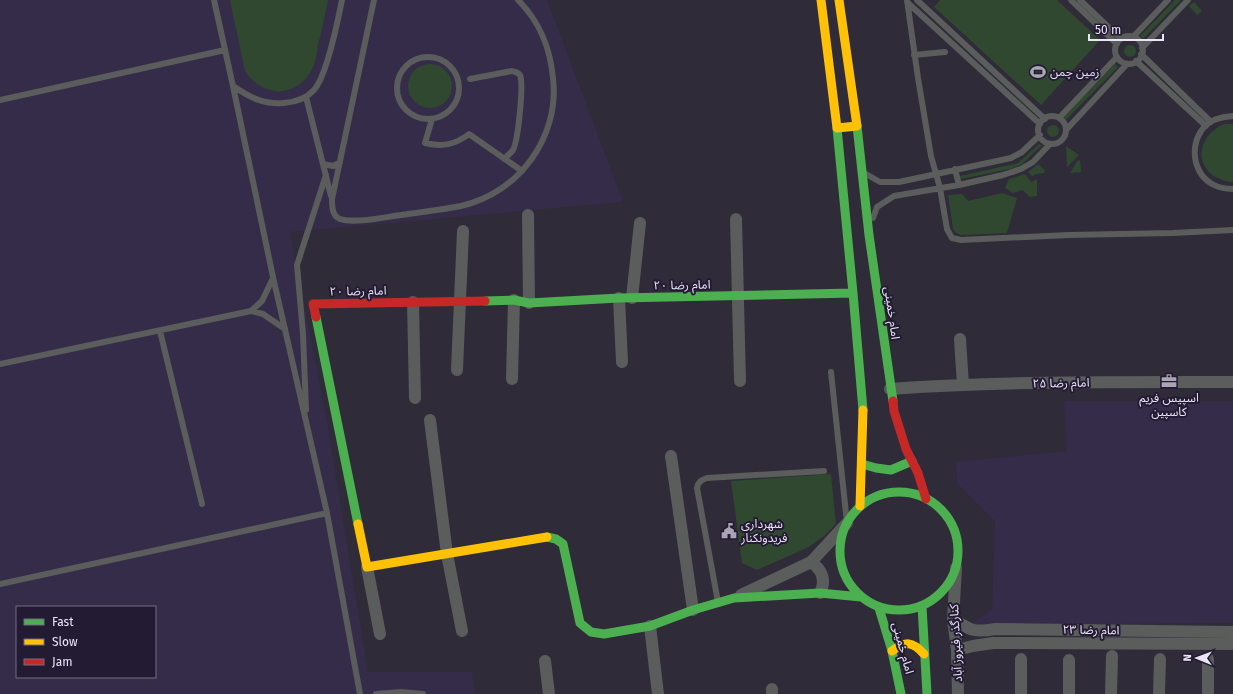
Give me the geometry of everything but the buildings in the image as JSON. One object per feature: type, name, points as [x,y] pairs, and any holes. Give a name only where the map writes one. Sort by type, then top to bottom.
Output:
[{"type":"main road","points":[[821,0],[837,128],[864,415],[860,506]]},
{"type":"main road","name":"امام خمینی","points":[[839,0],[857,126],[869,235],[890,389],[894,411],[906,449],[918,473],[926,499]]},
{"type":"main road","points":[[837,128],[857,126]]},
{"type":"main road","name":"امام رضا ۲۰","points":[[367,567],[313,304],[514,300],[529,302],[619,298],[853,293]]},
{"type":"main road","points":[[862,464],[891,470],[912,461]]},
{"type":"main road","points":[[899,492],[913,494],[926,499],[942,511],[953,528],[958,548],[956,568],[948,584],[937,597],[922,606],[908,610],[893,611],[879,608],[861,597],[848,582],[841,563],[840,542],[847,523],[860,506],[885,494],[899,492]]},
{"type":"main road","points":[[367,567],[547,537],[556,539],[563,544],[580,623],[591,632],[604,634],[650,626],[693,610],[734,598],[820,593],[861,597]]},
{"type":"main road","name":"امام خمینی","points":[[922,606],[927,694]]},
{"type":"main road","name":"امام خمینی","points":[[879,608],[892,651],[901,694]]},
{"type":"main road","points":[[892,651],[902,644],[910,642],[917,646],[924,654]]},
{"type":"street","points":[[528,215],[529,302]]},
{"type":"street","points":[[736,218],[740,381]]},
{"type":"street","points":[[632,298],[640,222]]},
{"type":"street","points":[[457,370],[463,231]]},
{"type":"street","points":[[619,298],[622,362]]},
{"type":"street","points":[[512,379],[514,300]]},
{"type":"street","points":[[413,302],[415,398]]},
{"type":"street","points":[[960,339],[963,386]]},
{"type":"street","name":"امام رضا ۲۵","points":[[890,389],[1101,382],[1233,382]]},
{"type":"street","points":[[430,420],[447,554],[462,631]]},
{"type":"street","points":[[671,456],[693,610]]},
{"type":"street","points":[[734,598],[811,562],[847,523]]},
{"type":"street","points":[[811,562],[823,576],[820,593]]},
{"type":"street","points":[[367,567],[380,634]]},
{"type":"street","name":"کنارگذر فیروز آباد","points":[[956,568],[952,619],[957,650],[958,694]]},
{"type":"street","name":"امام رضا ۲۳","points":[[952,619],[970,630],[981,632],[995,629],[1233,632]]},
{"type":"street","points":[[650,626],[658,694]]},
{"type":"street","name":"امام رضا ۲۳","points":[[957,650],[994,643],[1233,644]]},
{"type":"street","points":[[1111,694],[1112,656]]},
{"type":"street","points":[[1159,694],[1160,659]]},
{"type":"street","points":[[1208,659],[1208,694]]},
{"type":"street","points":[[1021,660],[1021,694]]},
{"type":"street","points":[[1069,660],[1069,694]]},
{"type":"street","points":[[545,661],[549,694]]},
{"type":"lane","points":[[214,0],[273,277],[327,513],[360,694]]},
{"type":"lane","points":[[233,86],[259,101],[281,103],[303,99],[315,90],[324,71],[342,0]]},
{"type":"lane","points":[[374,0],[332,199],[332,207],[335,216],[340,219],[359,220],[461,206],[486,197],[499,190],[522,171],[540,148],[548,130],[553,108],[554,87],[552,64],[546,42],[538,24],[528,10],[518,0]]},
{"type":"lane","points":[[909,4],[918,0],[1045,119]]},
{"type":"lane","points":[[1070,0],[1093,17],[1119,41]]},
{"type":"lane","points":[[1080,0],[1093,17]]},
{"type":"lane","points":[[1133,37],[1168,0]]},
{"type":"lane","points":[[1066,130],[1064,124],[1059,118],[1050,117],[1045,119],[1040,124],[1039,131],[1045,142],[1054,144],[1061,141],[1064,138],[1066,130],[1127,64],[1136,61],[1142,51],[1188,0]]},
{"type":"lane","points":[[909,4],[914,55],[931,156],[940,188],[947,229],[952,238],[961,240],[1233,230]]},
{"type":"lane","points":[[909,4],[1040,124]]},
{"type":"lane","points":[[1127,64],[1123,63],[1117,57],[1115,50],[1119,41],[1124,37],[1133,37],[1139,41],[1142,51],[1209,124]]},
{"type":"lane","points":[[0,100],[225,50]]},
{"type":"lane","points":[[914,55],[945,52]]},
{"type":"lane","points":[[970,61],[976,54]]},
{"type":"lane","points":[[431,56],[440,59],[452,68],[458,80],[459,90],[457,100],[451,109],[432,119],[421,118],[411,114],[403,106],[398,97],[397,86],[399,76],[404,67],[421,57],[431,56]]},
{"type":"lane","points":[[1059,118],[1117,57]]},
{"type":"lane","points":[[1136,61],[1209,124]]},
{"type":"lane","points":[[470,79],[512,71],[520,75],[521,82],[518,134],[513,149],[504,159]]},
{"type":"lane","points":[[1003,90],[1008,84]]},
{"type":"lane","points":[[306,96],[332,199]]},
{"type":"lane","points":[[1233,116],[1222,117],[1203,129],[1197,139],[1194,151],[1196,164],[1202,175],[1211,184],[1223,188],[1233,189]]},
{"type":"lane","points":[[432,119],[425,143],[434,145],[449,145],[469,134],[522,171]]},
{"type":"lane","points":[[860,163],[867,175],[880,182],[899,182],[1011,158],[1022,152],[1040,135]]},
{"type":"lane","points":[[869,235],[877,207],[894,196],[959,185],[1003,175],[1021,169],[1033,162],[1050,144]]},
{"type":"lane","points":[[323,164],[333,166],[339,163]]},
{"type":"lane","points":[[955,169],[959,185]]},
{"type":"lane","points":[[307,425],[303,334],[297,265],[326,175]]},
{"type":"lane","points":[[251,311],[262,301],[273,277]]},
{"type":"lane","points":[[0,364],[251,311],[263,314],[285,329]]},
{"type":"lane","points":[[160,331],[202,504]]},
{"type":"lane","points":[[831,372],[847,523]]},
{"type":"lane","points":[[718,602],[697,488],[698,484],[707,478],[824,471]]},
{"type":"lane","points":[[0,584],[327,513]]},
{"type":"lane","points":[[376,694],[401,692],[423,694]]},
{"type":"shaded area","points":[[0,0],[547,0],[623,202],[290,232],[327,422],[368,672],[472,672],[475,694],[0,694]]},
{"type":"shaded area","points":[[1064,401],[1233,401],[1233,623],[971,624],[992,610],[995,521],[957,483],[956,462],[1067,451]]},
{"type":"green space","points":[[230,0],[328,0],[316,57],[309,74],[302,83],[292,89],[275,91],[262,87],[251,78],[245,71]]},
{"type":"green space","name":"زمین چمن","points":[[940,0],[1057,0],[1100,40],[1041,105],[934,7]]},
{"type":"green space","points":[[1175,0],[1181,0],[1143,39],[1140,36]]},
{"type":"green space","points":[[1194,2],[1202,11],[1197,15],[1189,6]]},
{"type":"green space","points":[[1130,45],[1134,47],[1136,51],[1134,55],[1130,57],[1126,55],[1124,51],[1126,47]]},
{"type":"green space","points":[[426,64],[434,64],[446,70],[452,82],[452,90],[446,102],[434,108],[426,108],[414,102],[408,90],[408,82],[414,70]]},
{"type":"green space","points":[[1115,64],[1118,67],[1066,120],[1064,117]]},
{"type":"green space","points":[[1224,124],[1233,124],[1233,182],[1220,179],[1210,173],[1205,166],[1202,157],[1202,148],[1206,139],[1213,131]]},
{"type":"green space","points":[[1053,125],[1057,127],[1059,131],[1057,135],[1053,137],[1049,135],[1047,131],[1049,127]]},
{"type":"green space","points":[[1039,144],[1042,145],[1021,165],[1010,169],[961,179],[960,176],[1018,163]]},
{"type":"green space","points":[[1066,146],[1079,155],[1067,167]]},
{"type":"green space","points":[[1080,160],[1081,172],[1070,173],[1077,161]]},
{"type":"green space","points":[[1038,164],[1045,170],[1044,173],[1032,176],[1028,172]]},
{"type":"green space","points":[[1025,174],[1031,182],[1037,179],[1037,196],[1030,197],[1023,190],[1013,193],[1005,188],[1009,179]]},
{"type":"green space","points":[[1002,193],[1017,198],[1007,233],[961,235],[955,232],[953,229],[948,195],[962,194],[968,201]]},
{"type":"green space","points":[[831,474],[836,524],[823,537],[807,548],[757,570],[742,563],[731,481]]},
{"type":"traffic: fast","points":[[857,126],[869,235],[893,401]]},
{"type":"traffic: fast","points":[[837,128],[863,410]]},
{"type":"traffic: fast","points":[[485,301],[514,300],[529,303],[619,298],[853,293]]},
{"type":"traffic: fast","points":[[316,317],[358,524]]},
{"type":"traffic: fast","points":[[862,464],[891,470],[912,461]]},
{"type":"traffic: fast","points":[[899,492],[910,493],[922,497],[941,509],[953,528],[957,540],[958,551],[957,562],[953,574],[941,593],[922,605],[910,609],[899,610],[888,609],[876,605],[857,593],[845,574],[841,562],[840,551],[841,540],[845,528],[857,509],[876,497],[888,493],[899,492]]},
{"type":"traffic: fast","points":[[547,537],[556,539],[563,544],[580,623],[591,632],[604,634],[650,626],[693,610],[734,598],[820,593],[861,597]]},
{"type":"traffic: fast","points":[[922,606],[927,694]]},
{"type":"traffic: fast","points":[[879,608],[892,651],[901,694]]},
{"type":"traffic: slow","points":[[821,0],[837,128],[857,126],[839,0]]},
{"type":"traffic: slow","points":[[860,506],[863,410]]},
{"type":"traffic: slow","points":[[358,524],[367,567],[547,537]]},
{"type":"traffic: slow","points":[[892,651],[901,645],[909,644],[916,647],[924,654]]},
{"type":"traffic: jam","points":[[316,317],[313,304],[485,301]]},
{"type":"traffic: jam","points":[[893,401],[894,411],[906,449],[918,473],[926,499]]},
{"type":"place","name":"زمین چمن","points":[[1038,72]]},
{"type":"place","name":"اسپیس فریم کاسپین","points":[[1169,381]]},
{"type":"place","name":"شهرداری فریدونکنار","points":[[729,531]]}]
